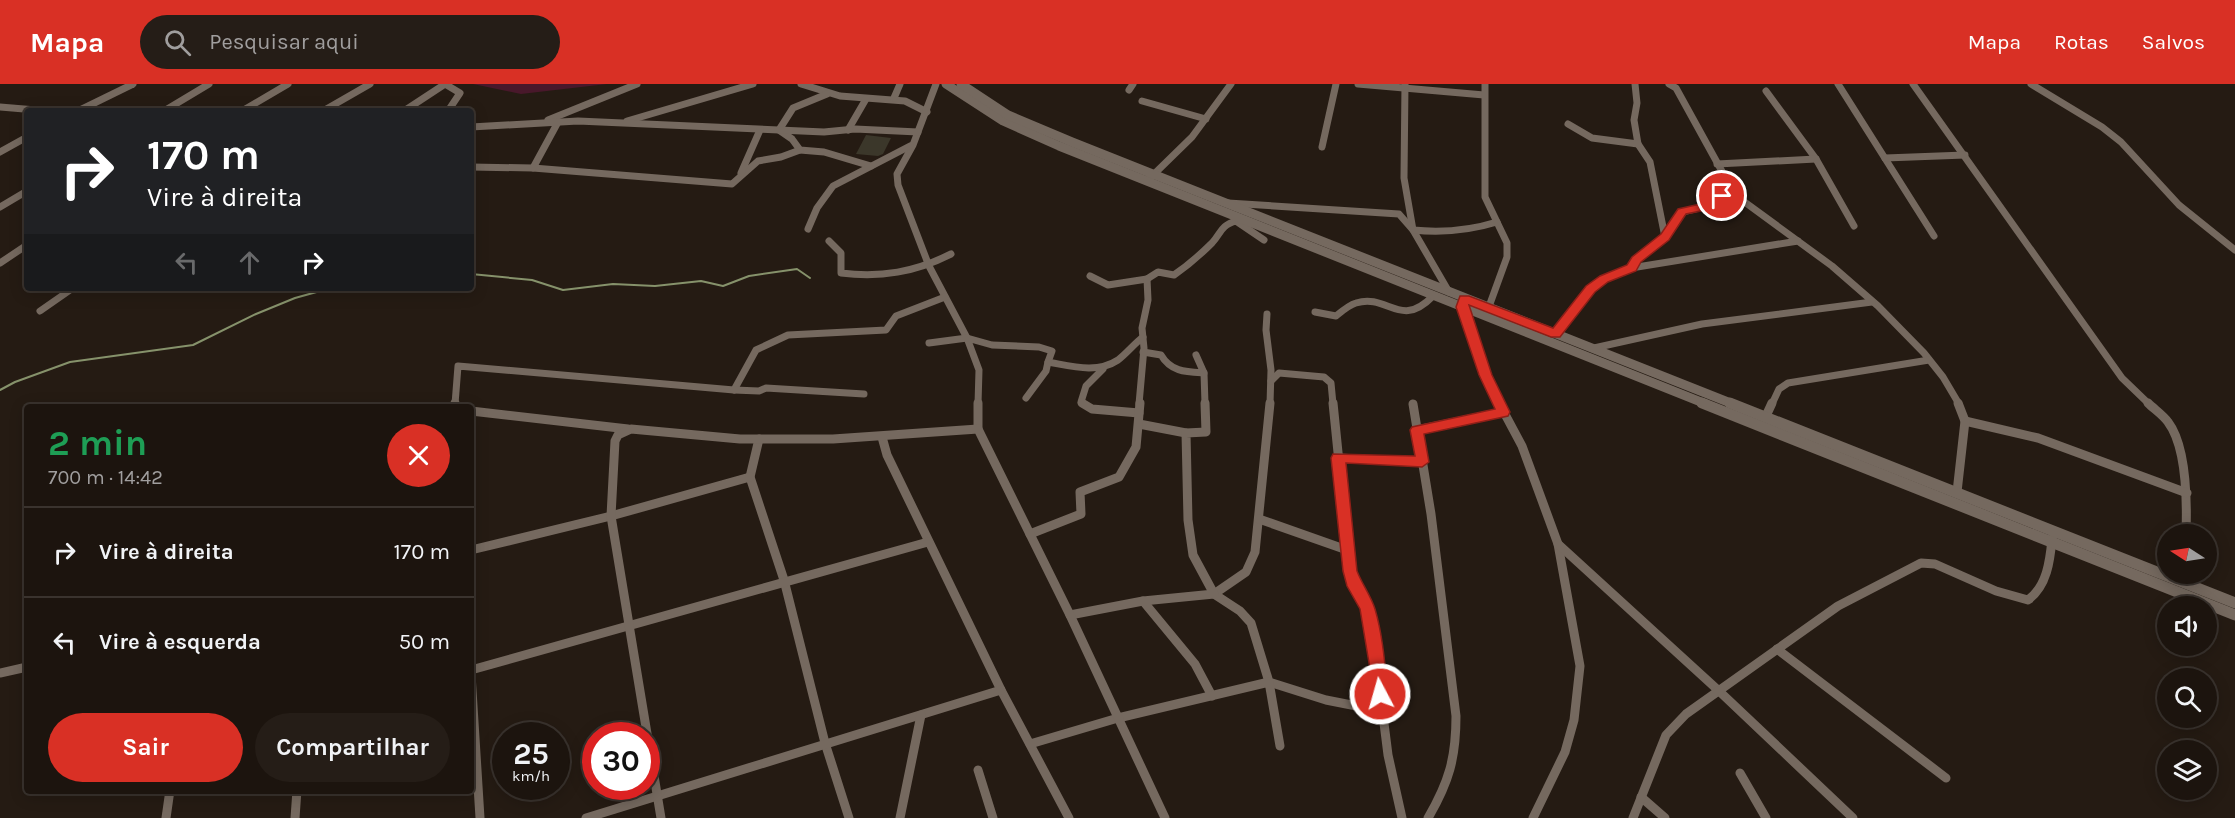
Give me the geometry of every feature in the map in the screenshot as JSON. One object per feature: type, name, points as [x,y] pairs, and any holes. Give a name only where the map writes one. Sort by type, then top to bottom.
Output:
[{"type":"street","points":[[84,108],[133,84]]},
{"type":"street","points":[[169,108],[209,84]]},
{"type":"street","points":[[247,108],[288,84]]},
{"type":"street","points":[[328,108],[370,84]]},
{"type":"street","points":[[409,108],[445,84],[460,93],[450,108]]},
{"type":"street","points":[[544,122],[637,84]]},
{"type":"street","points":[[621,123],[753,84]]},
{"type":"street","points":[[801,84],[827,94],[866,99],[894,98],[920,105],[927,112]]},
{"type":"street","points":[[894,98],[900,84]]},
{"type":"street","points":[[936,84],[913,145],[897,174],[898,185],[929,266],[967,338],[979,370],[978,429],[1070,615],[1165,818]]},
{"type":"street","points":[[946,84],[1003,122],[1227,203],[1449,292],[1463,303],[1485,375],[1522,446],[1558,544],[1580,666],[1574,720],[1564,752],[1533,818]]},
{"type":"street","points":[[961,84],[1008,115],[1433,296],[1463,303],[1748,414],[1766,416],[2052,529],[2157,567]]},
{"type":"street","points":[[1151,177],[1192,138],[1231,84]]},
{"type":"street","points":[[1322,147],[1336,84]]},
{"type":"street","points":[[1358,84],[1405,86],[1484,95]]},
{"type":"street","points":[[1485,84],[1485,197],[1507,243],[1507,257],[1487,312]]},
{"type":"street","points":[[1635,84],[1637,103],[1634,120],[1638,144],[1650,162],[1665,237]]},
{"type":"street","points":[[1669,84],[1676,88],[1731,188],[1749,208],[1830,264],[1906,334],[1929,360],[1963,411],[1965,421],[1957,492]]},
{"type":"street","points":[[1838,84],[1886,158],[1905,194],[1934,236]]},
{"type":"street","points":[[1912,84],[1965,155],[2122,378],[2169,423],[2177,441],[2187,494],[2186,524]]},
{"type":"street","points":[[2031,84],[2102,127],[2121,142],[2179,206],[2235,250]]},
{"type":"street","points":[[1405,86],[1404,178],[1413,230]]},
{"type":"street","points":[[1766,91],[1816,159],[1854,226]]},
{"type":"street","points":[[779,130],[793,108],[827,94]]},
{"type":"street","points":[[848,129],[866,99]]},
{"type":"street","points":[[1142,101],[1206,119]]},
{"type":"street","points":[[0,107],[24,109]]},
{"type":"street","points":[[533,168],[558,122]]},
{"type":"street","points":[[474,127],[509,127],[558,122],[824,132],[848,129],[918,132]]},
{"type":"street","points":[[1568,123],[1592,138],[1638,144]]},
{"type":"street","points":[[738,182],[760,130]]},
{"type":"street","points":[[779,130],[792,139],[800,150]]},
{"type":"street","points":[[0,152],[24,139]]},
{"type":"street","points":[[0,143],[11,146]]},
{"type":"street","points":[[808,229],[817,208],[833,186],[913,145]]},
{"type":"street","points":[[474,167],[533,168],[732,184],[738,182],[747,169],[758,161],[781,157],[800,150],[824,152],[871,166]]},
{"type":"street","points":[[1886,158],[1965,155]]},
{"type":"street","points":[[1717,164],[1816,159]]},
{"type":"street","points":[[1631,268],[1636,260],[1665,237],[1682,212],[1712,205],[1731,188]]},
{"type":"street","points":[[0,207],[24,193]]},
{"type":"street","points":[[1227,203],[1399,214],[1413,230],[1449,292]]},
{"type":"street","points":[[1090,276],[1108,285],[1147,279],[1158,272],[1174,275],[1190,264],[1203,249],[1211,244],[1224,225],[1236,221],[1264,240]]},
{"type":"street","points":[[1413,230],[1444,234],[1466,232],[1497,222]]},
{"type":"street","points":[[829,241],[841,253],[842,273],[869,278],[929,266],[951,254]]},
{"type":"street","points":[[1556,333],[1590,289],[1604,279],[1631,268],[1798,241]]},
{"type":"street","points":[[0,263],[24,247]]},
{"type":"street","points":[[1030,534],[1081,514],[1080,492],[1119,477],[1136,447],[1143,352],[1142,328],[1148,300],[1147,279]]},
{"type":"street","points":[[40,311],[69,291]]},
{"type":"street","points":[[1315,312],[1336,316],[1359,302],[1381,304],[1406,312],[1424,307],[1433,296]]},
{"type":"street","points":[[734,390],[756,350],[788,334],[886,330],[896,316],[945,297]]},
{"type":"street","points":[[1594,348],[1701,324],[1872,302]]},
{"type":"street","points":[[1487,312],[1556,333],[1594,348],[2052,543],[2235,615]]},
{"type":"street","points":[[1070,615],[1143,601],[1215,594],[1246,572],[1255,552],[1271,381],[1270,348],[1264,327],[1267,314]]},
{"type":"street","points":[[1139,413],[1092,409],[1081,402],[1086,386],[1103,369],[1120,359],[1128,347],[1143,337]]},
{"type":"street","points":[[929,343],[967,338],[992,345],[1039,347],[1052,351],[1046,371],[1026,398]]},
{"type":"street","points":[[1143,352],[1161,355],[1165,364],[1178,372],[1204,373]]},
{"type":"street","points":[[1139,424],[1186,433],[1206,432],[1204,373],[1196,355]]},
{"type":"street","points":[[1766,416],[1779,389],[1788,382],[1929,360]]},
{"type":"street","points":[[1048,363],[1103,369]]},
{"type":"street","points":[[455,404],[458,366],[734,390],[759,391],[766,388],[864,394]]},
{"type":"street","points":[[1271,381],[1275,375],[1279,374],[1324,377],[1329,380],[1347,550],[1355,586],[1367,609],[1377,658],[1382,711],[1396,799],[1402,818]]},
{"type":"street","points":[[1413,405],[1451,664],[1457,745],[1447,787],[1428,818]]},
{"type":"street","points":[[474,411],[631,429],[759,439],[882,437],[930,431],[978,429]]},
{"type":"street","points":[[1417,430],[1503,412]]},
{"type":"street","points":[[1965,421],[2038,438],[2187,494]]},
{"type":"street","points":[[631,429],[618,435],[615,441],[611,516],[644,722]]},
{"type":"street","points":[[1186,433],[1188,520],[1192,555],[1215,594],[1251,623],[1269,682],[1280,746]]},
{"type":"street","points":[[882,437],[886,455],[1001,690],[1070,818]]},
{"type":"street","points":[[759,439],[750,477],[783,580],[825,743],[849,818]]},
{"type":"street","points":[[1338,458],[1422,462]]},
{"type":"street","points":[[474,549],[611,516],[750,477]]},
{"type":"street","points":[[1259,519],[1347,550]]},
{"type":"street","points":[[1633,818],[1665,735],[1686,714],[1838,606],[1920,563],[1935,564],[1996,591],[2028,600],[2039,591],[2047,569],[2052,529]]},
{"type":"street","points":[[474,668],[783,580],[928,542]]},
{"type":"street","points":[[1558,544],[1719,691],[1853,818]]},
{"type":"street","points":[[2198,584],[2235,603]]},
{"type":"street","points":[[1143,601],[1195,664],[1212,696]]},
{"type":"street","points":[[1777,649],[1833,695],[1885,730],[1946,778]]},
{"type":"street","points":[[0,673],[24,668]]},
{"type":"street","points":[[1030,744],[1118,718],[1269,682],[1326,700],[1382,711]]},
{"type":"street","points":[[660,795],[1001,690]]},
{"type":"street","points":[[900,818],[921,715]]},
{"type":"street","points":[[474,722],[480,818]]},
{"type":"street","points":[[978,770],[993,818]]},
{"type":"street","points":[[1740,773],[1766,818]]},
{"type":"street","points":[[166,818],[169,794]]},
{"type":"street","points":[[295,818],[297,794]]},
{"type":"street","points":[[1641,797],[1665,818]]},
{"type":"street","points":[[585,818],[644,800]]},
{"type":"street","points":[[658,800],[661,818]]},
{"type":"shaded area","points":[[473,84],[607,84],[521,94]]},
{"type":"building","points":[[866,135],[891,138],[883,154],[878,156],[856,154]]},
{"type":"waterway","points":[[474,274],[532,280],[563,290],[613,284],[655,286],[701,281],[723,286],[749,276],[797,269],[810,278]]},
{"type":"waterway","points":[[0,390],[15,382],[70,362],[193,345],[256,314],[295,298],[320,291]]},
{"type":"route","points":[[1380,694],[1377,658],[1367,609],[1350,571],[1338,458],[1422,462],[1417,430],[1503,412],[1485,375],[1462,307],[1465,298],[1556,333],[1590,289],[1604,279],[1631,268],[1636,260],[1665,237],[1682,212],[1712,205],[1722,196]]}]
